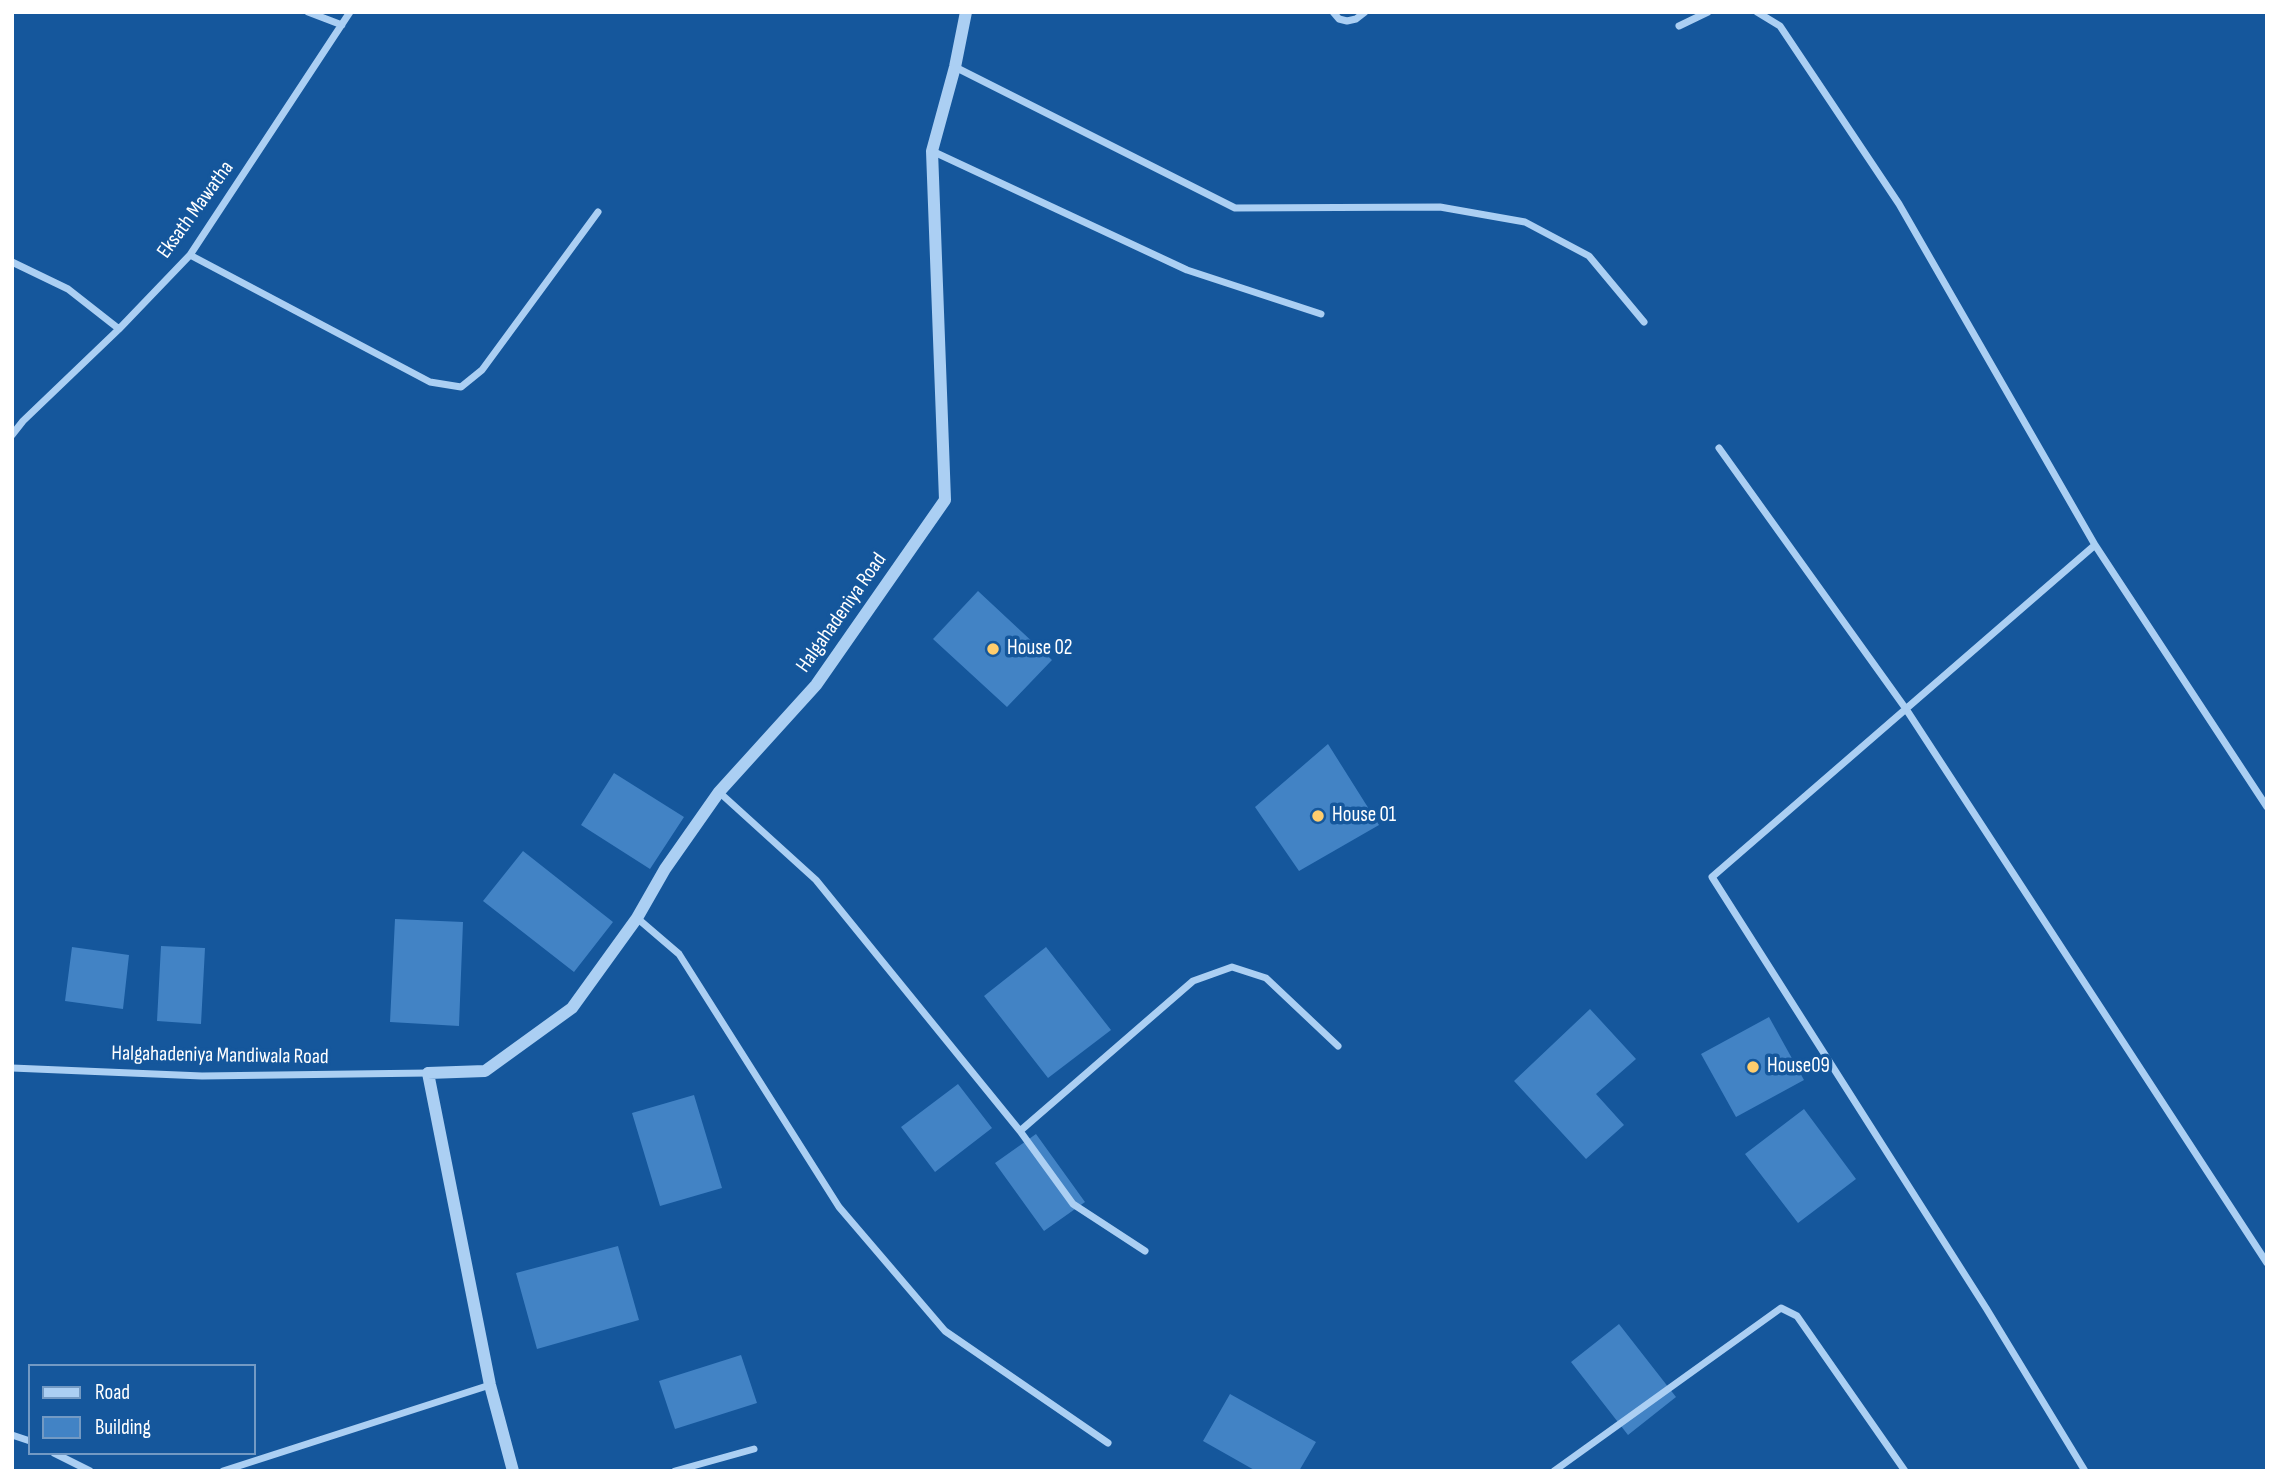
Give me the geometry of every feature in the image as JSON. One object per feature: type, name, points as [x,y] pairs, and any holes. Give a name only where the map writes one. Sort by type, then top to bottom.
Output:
[{"type":"street","points":[[308,12],[342,25]]},
{"type":"street","name":"Eksath Mawatha","points":[[12,435],[190,255],[349,12]]},
{"type":"street","name":"Halgahadeniya Road","points":[[428,1073],[485,1071],[572,1008],[637,918],[665,869],[719,792],[816,685],[945,500],[932,151],[955,67],[966,12]]},
{"type":"street","points":[[1334,12],[1339,19],[1348,21],[1366,12]]},
{"type":"street","points":[[1679,26],[1708,12]]},
{"type":"street","points":[[1757,12],[1780,26],[1899,204],[2095,545],[2267,807]]},
{"type":"street","points":[[955,67],[1235,208],[1440,207],[1525,222],[1589,256],[1644,322]]},
{"type":"street","points":[[932,151],[1187,270],[1321,314]]},
{"type":"street","points":[[190,255],[430,382],[461,387],[482,370],[598,212]]},
{"type":"street","points":[[12,262],[68,289],[119,329]]},
{"type":"street","points":[[1718,448],[1906,709],[2267,1263]]},
{"type":"street","points":[[2085,1471],[1986,1308],[1712,877],[2095,545]]},
{"type":"street","points":[[719,792],[816,880],[1020,1131],[1073,1204],[1145,1251]]},
{"type":"street","points":[[637,918],[679,954],[839,1207],[945,1331],[1108,1443]]},
{"type":"street","points":[[1020,1131],[1193,981],[1232,967],[1266,978],[1338,1046]]},
{"type":"street","name":"Halgahadeniya Mandiwala Road","points":[[12,1068],[202,1076],[428,1073]]},
{"type":"street","points":[[428,1073],[490,1385],[513,1471]]},
{"type":"street","points":[[1554,1471],[1781,1308],[1797,1316],[1905,1471]]},
{"type":"street","points":[[223,1471],[490,1385]]},
{"type":"street","points":[[675,1471],[754,1449]]},
{"type":"street","points":[[58,1455],[90,1471]]},
{"type":"building","name":"House 02","points":[[978,591],[1052,660],[1007,707],[933,639]]},
{"type":"building","name":"House 01","points":[[1328,744],[1379,825],[1299,871],[1255,807]]},
{"type":"building","points":[[614,773],[684,817],[650,869],[581,825]]},
{"type":"building","points":[[523,851],[613,922],[574,972],[483,901]]},
{"type":"building","points":[[395,919],[463,922],[459,1026],[390,1022]]},
{"type":"building","points":[[161,946],[205,948],[201,1024],[157,1021]]},
{"type":"building","points":[[72,947],[129,955],[123,1009],[65,1001]]},
{"type":"building","points":[[1046,947],[1111,1030],[1048,1078],[984,996]]},
{"type":"building","points":[[1590,1009],[1636,1059],[1596,1094],[1624,1125],[1586,1159],[1514,1081]]},
{"type":"building","name":"House09","points":[[1769,1017],[1804,1080],[1736,1117],[1701,1054]]},
{"type":"building","points":[[958,1084],[992,1128],[935,1172],[901,1127]]},
{"type":"building","points":[[694,1095],[722,1188],[660,1206],[632,1113]]},
{"type":"building","points":[[1804,1109],[1856,1179],[1798,1223],[1745,1154]]},
{"type":"building","points":[[1036,1134],[1085,1202],[1044,1231],[995,1163]]},
{"type":"building","points":[[618,1246],[639,1320],[537,1349],[516,1273]]},
{"type":"building","points":[[1619,1324],[1676,1397],[1628,1435],[1571,1362]]},
{"type":"building","points":[[741,1355],[757,1403],[675,1429],[659,1381]]},
{"type":"building","points":[[1230,1394],[1316,1442],[1299,1471],[1256,1471],[1203,1441]]},
{"type":"place","name":"House 02","points":[[993,649]]},
{"type":"place","name":"House 01","points":[[1318,816]]},
{"type":"place","name":"House09","points":[[1753,1067]]}]
